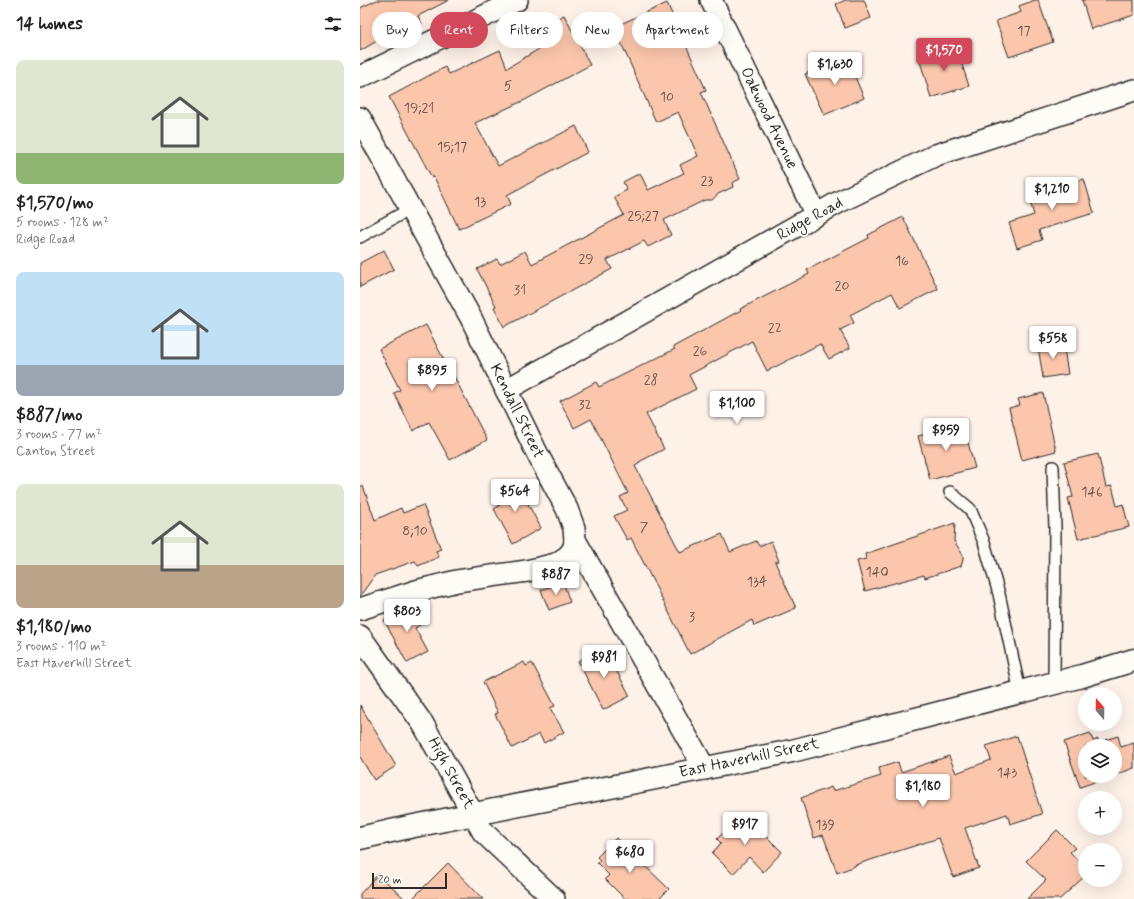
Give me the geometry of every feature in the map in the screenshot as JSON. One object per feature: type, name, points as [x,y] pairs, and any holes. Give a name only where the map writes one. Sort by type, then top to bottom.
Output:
[{"type":"main road","name":"East Haverhill Street","points":[[360,838],[792,750],[1082,676],[1134,660]]},
{"type":"street","points":[[360,77],[517,0]]},
{"type":"street","name":"Oakwood Avenue","points":[[711,0],[816,215]]},
{"type":"street","name":"Ridge Road","points":[[506,390],[839,202],[936,155],[1134,90]]},
{"type":"street","name":"Kendall Street","points":[[360,118],[471,318],[539,457],[567,509],[574,528],[575,540],[704,769]]},
{"type":"street","points":[[360,609],[416,591],[457,581],[527,571],[556,564],[568,556],[574,548],[575,540]]},
{"type":"street","name":"High Street","points":[[360,636],[423,724],[483,832],[554,899]]},
{"type":"lane","points":[[360,237],[410,208]]},
{"type":"lane","points":[[1053,467],[1055,528],[1054,683]]},
{"type":"lane","points":[[950,492],[970,509],[984,542],[999,594],[1020,692]]},
{"type":"building","points":[[377,0],[449,0],[422,14],[422,12],[372,12],[372,44],[360,51],[360,8]]},
{"type":"building","points":[[846,0],[864,0],[871,18],[845,28],[836,4]]},
{"type":"building","points":[[1038,0],[1053,42],[1009,57],[996,21],[1021,12],[1019,6]]},
{"type":"building","points":[[1082,0],[1134,0],[1134,15],[1091,29]]},
{"type":"building","points":[[667,3],[671,12],[647,12]]},
{"type":"building","points":[[563,16],[571,28],[571,48],[581,48],[590,65],[525,100],[475,123],[498,166],[576,126],[588,152],[507,195],[511,204],[459,229],[434,177],[432,178],[389,97],[445,67],[449,74],[500,50],[507,68],[541,48],[563,48]]},
{"type":"building","points":[[632,19],[632,48],[687,48],[706,90],[701,92],[740,179],[732,183],[733,187],[718,194],[712,200],[705,200],[664,220],[671,235],[648,247],[644,241],[607,260],[612,269],[504,327],[494,307],[496,306],[477,269],[497,259],[500,264],[525,251],[532,264],[624,215],[614,197],[627,190],[623,182],[640,173],[648,190],[684,173],[680,165],[698,156],[678,112],[656,122],[623,48],[624,22]]},
{"type":"building","points":[[956,46],[969,86],[931,98],[919,58]]},
{"type":"building","points":[[846,56],[864,98],[824,115],[805,74]]},
{"type":"building","points":[[1084,179],[1094,213],[1039,230],[1042,240],[1017,248],[1009,223],[1034,215],[1028,195]]},
{"type":"building","points":[[903,217],[938,289],[900,308],[892,293],[850,315],[854,323],[840,330],[850,348],[829,359],[820,344],[767,371],[752,341],[689,375],[696,389],[646,414],[664,449],[639,462],[640,463],[635,466],[680,552],[722,534],[730,552],[756,541],[759,546],[771,541],[779,561],[775,562],[796,608],[754,626],[752,620],[690,654],[631,538],[627,540],[614,516],[627,510],[620,497],[628,493],[591,419],[574,428],[560,401],[596,382],[599,387],[675,349],[673,347],[741,310],[740,309],[809,274],[807,270],[869,238],[868,235]]},
{"type":"building","points":[[384,250],[394,269],[360,287],[360,263]]},
{"type":"building","points":[[426,325],[487,440],[450,460],[429,422],[413,431],[394,393],[400,390],[379,349]]},
{"type":"building","points":[[1063,342],[1068,374],[1043,378],[1038,346]]},
{"type":"building","points":[[1043,393],[1056,451],[1022,460],[1009,408],[1020,405],[1018,399]]},
{"type":"building","points":[[963,425],[975,468],[930,480],[918,436]]},
{"type":"building","points":[[1098,454],[1106,487],[1112,486],[1117,506],[1123,504],[1129,527],[1078,539],[1068,498],[1073,497],[1064,462]]},
{"type":"building","points":[[515,480],[541,528],[513,544],[494,509],[499,506],[492,493]]},
{"type":"building","points":[[360,486],[363,486],[375,520],[401,508],[403,513],[423,505],[441,549],[436,551],[439,557],[418,566],[415,561],[375,575],[360,596]]},
{"type":"building","points":[[955,523],[954,541],[963,555],[961,566],[925,578],[924,575],[865,591],[857,561],[866,559],[865,554]]},
{"type":"building","points":[[563,582],[570,602],[549,610],[541,590]]},
{"type":"building","points":[[413,605],[423,623],[415,628],[428,652],[407,663],[384,620]]},
{"type":"building","points":[[604,647],[630,696],[603,710],[578,661]]},
{"type":"building","points":[[524,662],[526,666],[532,663],[555,706],[550,708],[564,732],[544,743],[539,734],[512,748],[495,714],[498,713],[483,682]]},
{"type":"building","points":[[360,705],[396,766],[374,780],[360,757]]},
{"type":"building","points":[[1090,733],[1092,739],[1078,739],[1078,781],[1064,742]]},
{"type":"building","points":[[1017,736],[1042,814],[1010,824],[1007,814],[965,828],[979,868],[953,877],[939,838],[855,865],[837,873],[823,835],[814,838],[801,798],[831,787],[833,791],[881,776],[879,768],[898,762],[901,772],[949,756],[956,773],[991,760],[986,746]]},
{"type":"building","points":[[1118,736],[1119,739],[1108,739]]},
{"type":"building","points":[[1134,743],[1134,768],[1122,772],[1122,747]]},
{"type":"building","points":[[1079,783],[1092,783],[1080,787]]},
{"type":"building","points":[[743,813],[782,852],[763,872],[749,857],[733,874],[712,853],[721,843],[717,839]]},
{"type":"building","points":[[1057,830],[1075,848],[1070,852],[1078,861],[1078,882],[1060,899],[1027,899],[1046,880],[1026,861]]},
{"type":"building","points":[[616,838],[669,889],[659,899],[625,899],[605,879],[609,875],[597,863],[600,860],[597,857]]},
{"type":"building","points":[[448,863],[483,899],[412,899]]},
{"type":"building","points":[[378,874],[405,899],[360,899],[360,894]]}]
